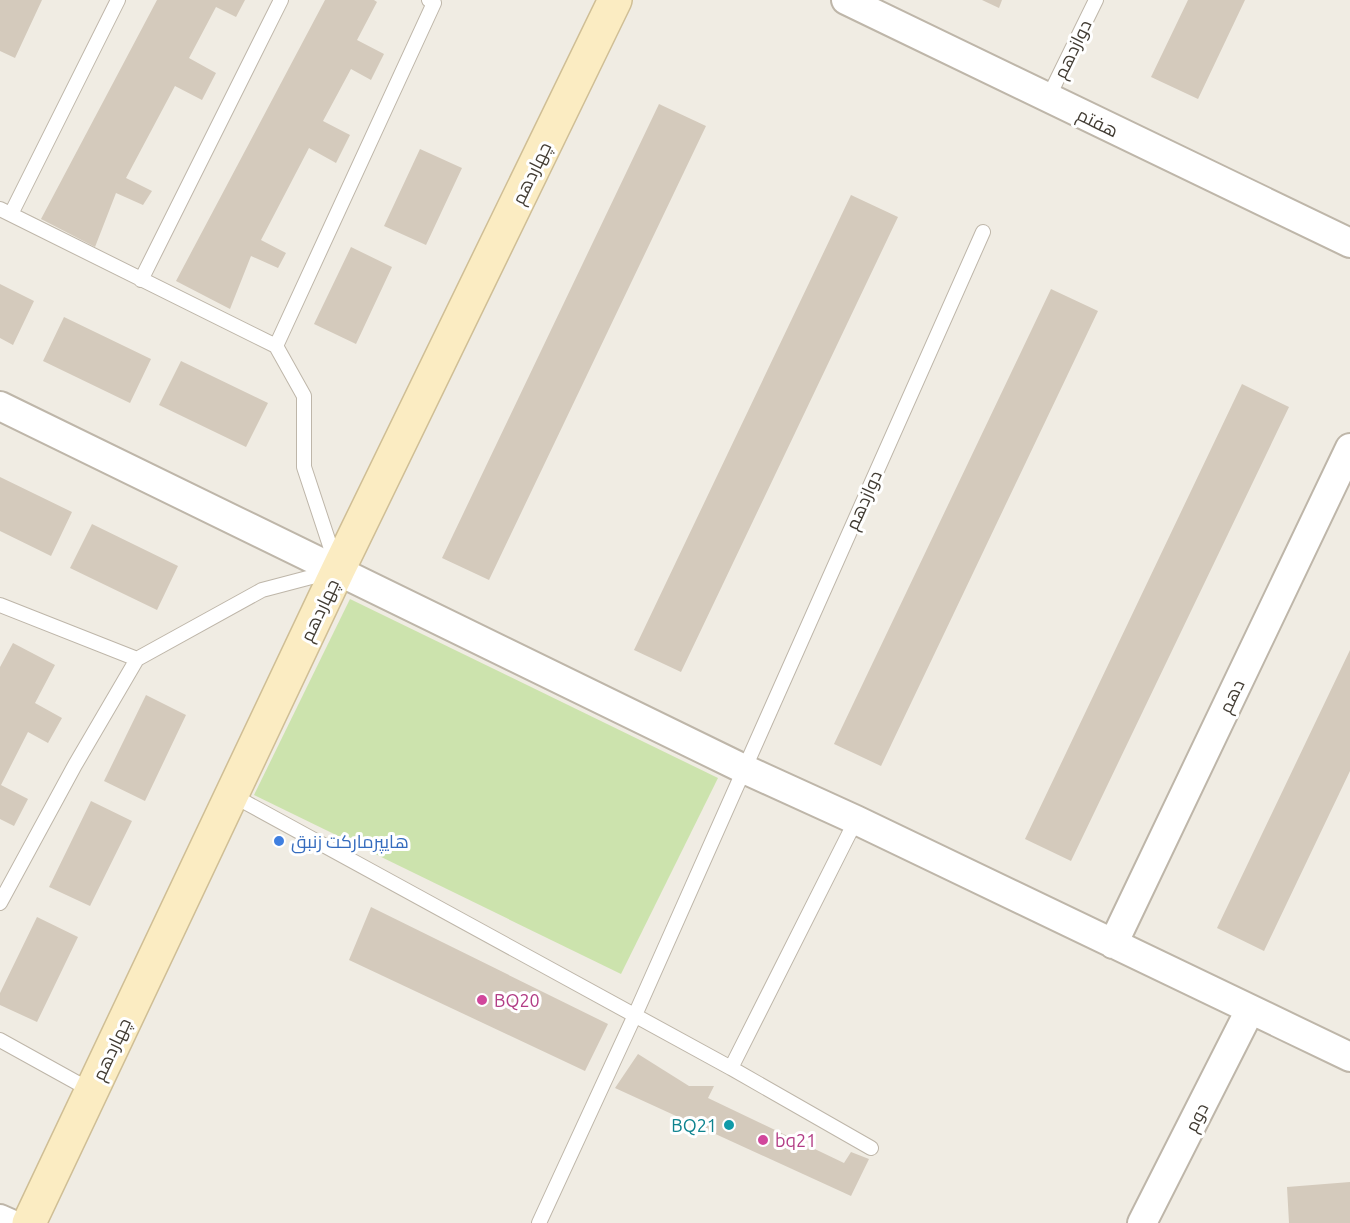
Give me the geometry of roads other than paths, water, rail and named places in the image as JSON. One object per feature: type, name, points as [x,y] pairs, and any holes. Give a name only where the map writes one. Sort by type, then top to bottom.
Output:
[{"type":"main road","name":"چهاردهم","points":[[29,1223],[338,570],[615,0]]},
{"type":"street","name":"هفتم","points":[[846,0],[1350,243]]},
{"type":"street","points":[[0,406],[744,769],[856,820],[1350,1056]]},
{"type":"street","name":"دهم","points":[[1113,944],[1350,448]]},
{"type":"street","name":"دوم","points":[[1142,1223],[1250,1010]]},
{"type":"street","points":[[0,1219],[9,1223]]},
{"type":"lane","points":[[0,903],[75,765],[137,659],[262,590],[338,570],[304,467],[304,396],[276,346],[6,212],[117,0]]},
{"type":"lane","points":[[141,280],[281,0]]},
{"type":"lane","points":[[276,346],[434,3],[429,0]]},
{"type":"lane","name":"دوازدهم","points":[[1048,98],[1096,0]]},
{"type":"lane","name":"دوازدهم","points":[[539,1223],[635,1015],[983,232]]},
{"type":"lane","points":[[0,605],[137,659]]},
{"type":"lane","points":[[231,795],[635,1015],[871,1148]]},
{"type":"lane","points":[[730,1068],[856,820]]},
{"type":"lane","points":[[0,1040],[92,1091]]},
{"type":"place","name":"هایپرمارکت زنبق","points":[[279,841]]},
{"type":"place","name":"BQ20","points":[[482,1000]]},
{"type":"place","name":"BQ21","points":[[729,1125]]},
{"type":"place","name":"bq21","points":[[763,1140]]}]
